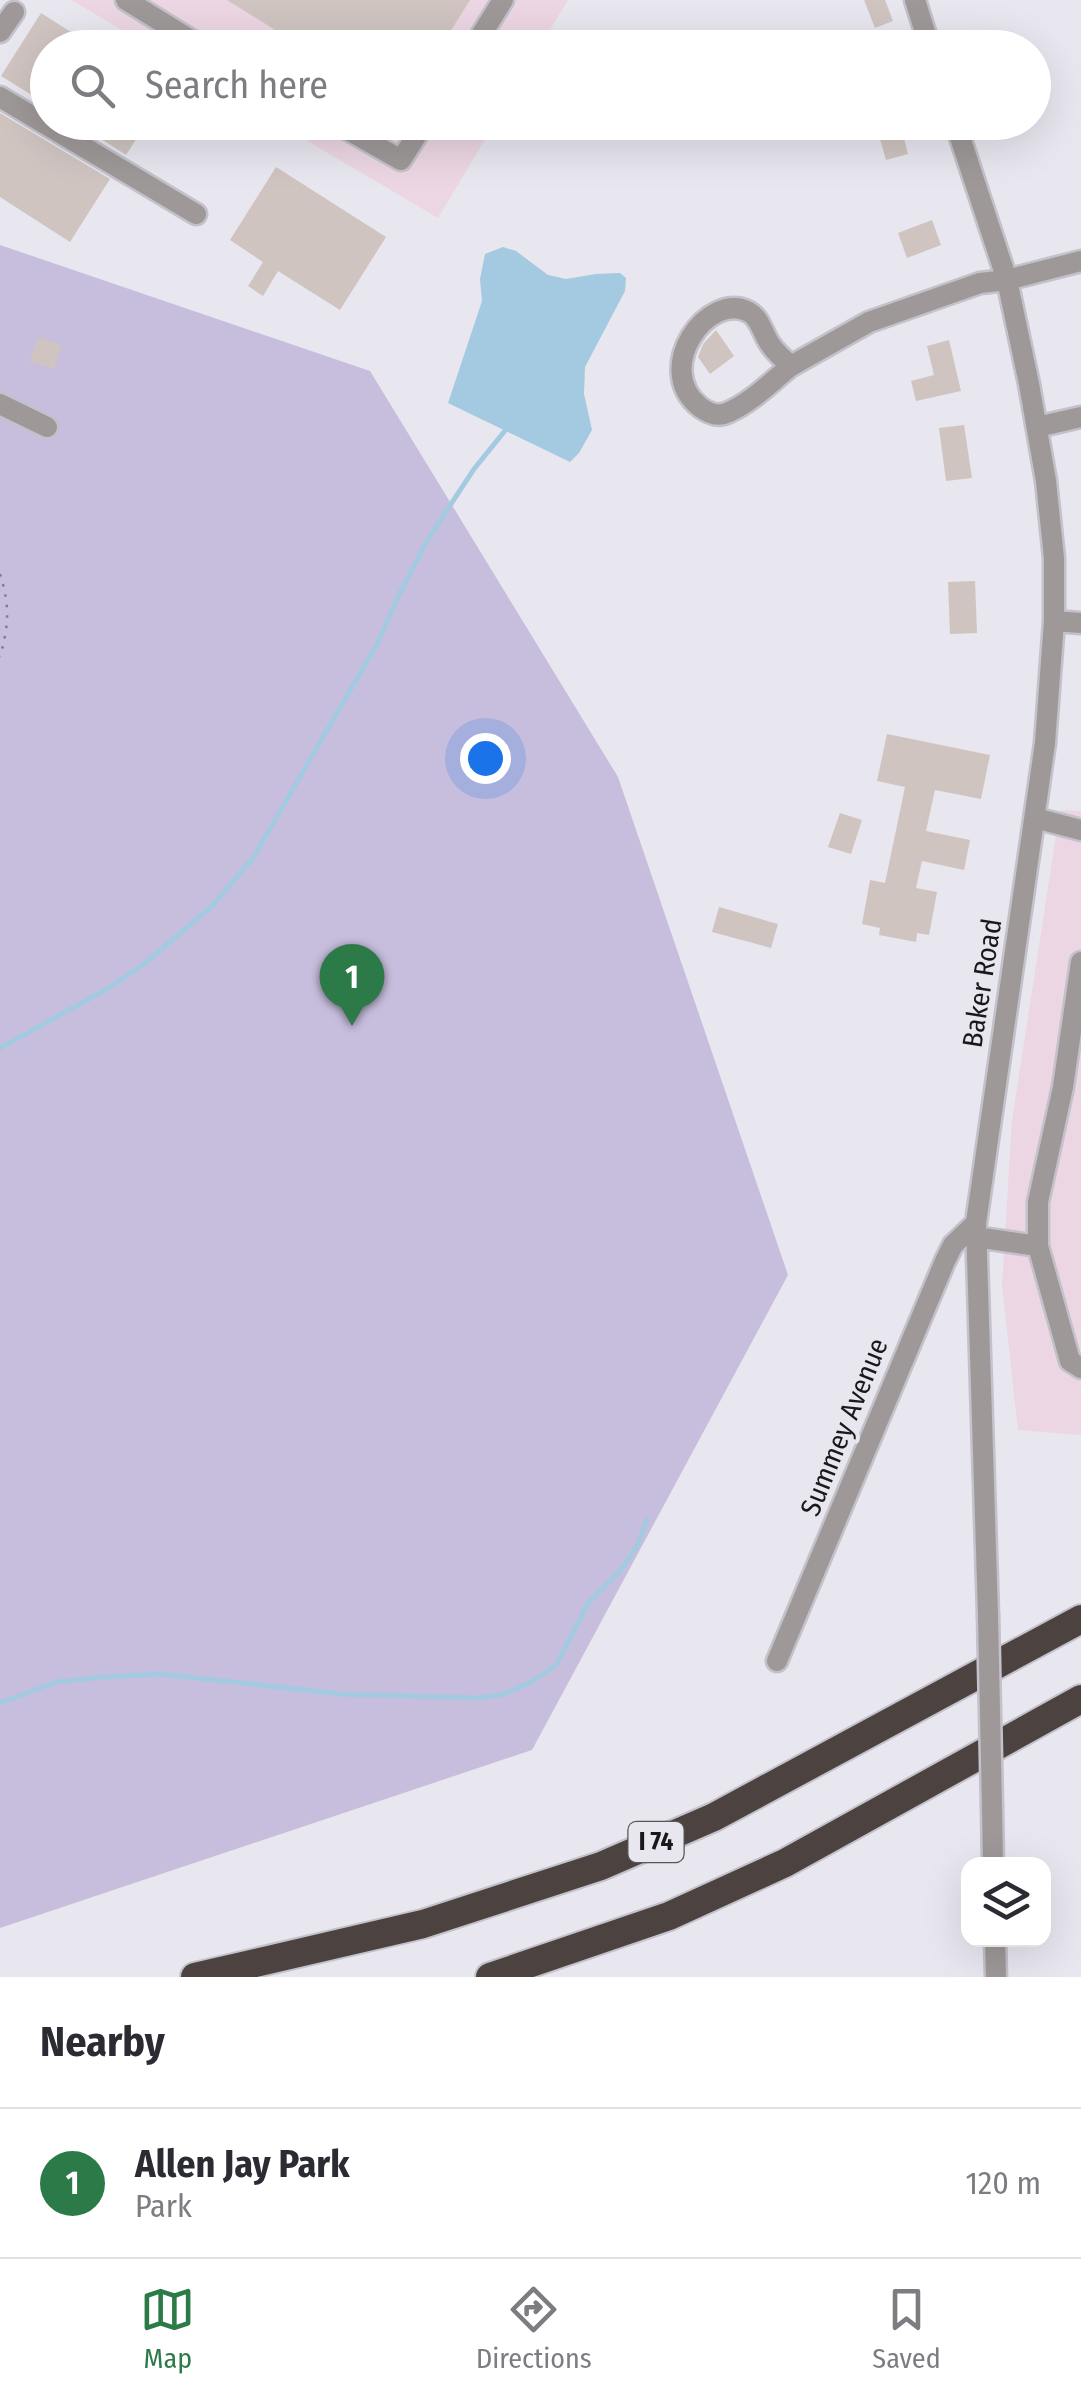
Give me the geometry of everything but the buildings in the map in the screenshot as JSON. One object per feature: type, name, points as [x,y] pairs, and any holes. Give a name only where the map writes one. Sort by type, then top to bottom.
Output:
[{"type":"highway","name":"I 74","points":[[195,1977],[423,1924],[600,1866],[714,1817],[1081,1619]]},
{"type":"highway","points":[[490,1977],[669,1916],[785,1863],[1081,1699]]},
{"type":"street","points":[[126,0],[175,30]]},
{"type":"street","points":[[484,30],[503,0]]},
{"type":"street","points":[[914,0],[924,30]]},
{"type":"street","points":[[0,32],[14,12]]},
{"type":"street","points":[[0,97],[30,115]]},
{"type":"street","points":[[72,140],[196,214]]},
{"type":"street","points":[[365,140],[400,160],[413,140]]},
{"type":"street","name":"Baker Road","points":[[961,140],[1008,280],[1036,426],[1054,558],[1052,667],[1035,818],[976,1230],[993,1857]]},
{"type":"street","points":[[792,366],[769,343],[755,316],[745,309],[728,310],[715,314],[686,342],[681,378],[690,397],[702,409],[715,415],[726,414],[792,366],[869,322],[980,283],[1008,280],[1081,261]]},
{"type":"street","points":[[0,404],[47,427]]},
{"type":"street","points":[[1036,426],[1081,418]]},
{"type":"street","points":[[1054,621],[1081,623]]},
{"type":"street","points":[[1035,818],[1081,830]]},
{"type":"street","points":[[1081,962],[1063,1087],[1038,1202],[1038,1246],[1070,1361],[1081,1368]]},
{"type":"street","points":[[976,1230],[1038,1246]]},
{"type":"street","name":"Summey Avenue","points":[[777,1661],[945,1261],[953,1245],[976,1230]]},
{"type":"street","points":[[995,1947],[996,1977]]},
{"type":"path","points":[[0,574],[8,599],[0,657]]},
{"type":"shaded area","points":[[71,0],[568,0],[550,30],[122,30]]},
{"type":"shaded area","points":[[306,140],[485,140],[438,218]]},
{"type":"shaded area","points":[[0,245],[370,371],[618,777],[788,1275],[532,1750],[0,1928]]},
{"type":"shaded area","points":[[1060,810],[1081,811],[1081,1435],[1018,1430],[1002,1285],[1012,1121]]},
{"type":"water","points":[[503,247],[516,251],[548,275],[566,279],[620,273],[626,278],[625,291],[585,367],[584,394],[592,430],[570,462],[448,403],[482,301],[480,279],[485,254]]},
{"type":"waterway","points":[[0,1048],[144,964],[211,907],[253,858],[377,644],[428,539],[474,469],[508,427]]},
{"type":"waterway","points":[[0,1703],[57,1682],[159,1674],[342,1694],[477,1698],[502,1695],[556,1665],[589,1602],[621,1570],[638,1544],[647,1519]]},
{"type":"place","name":"Allen Jay Park","points":[[352,1026]]}]
